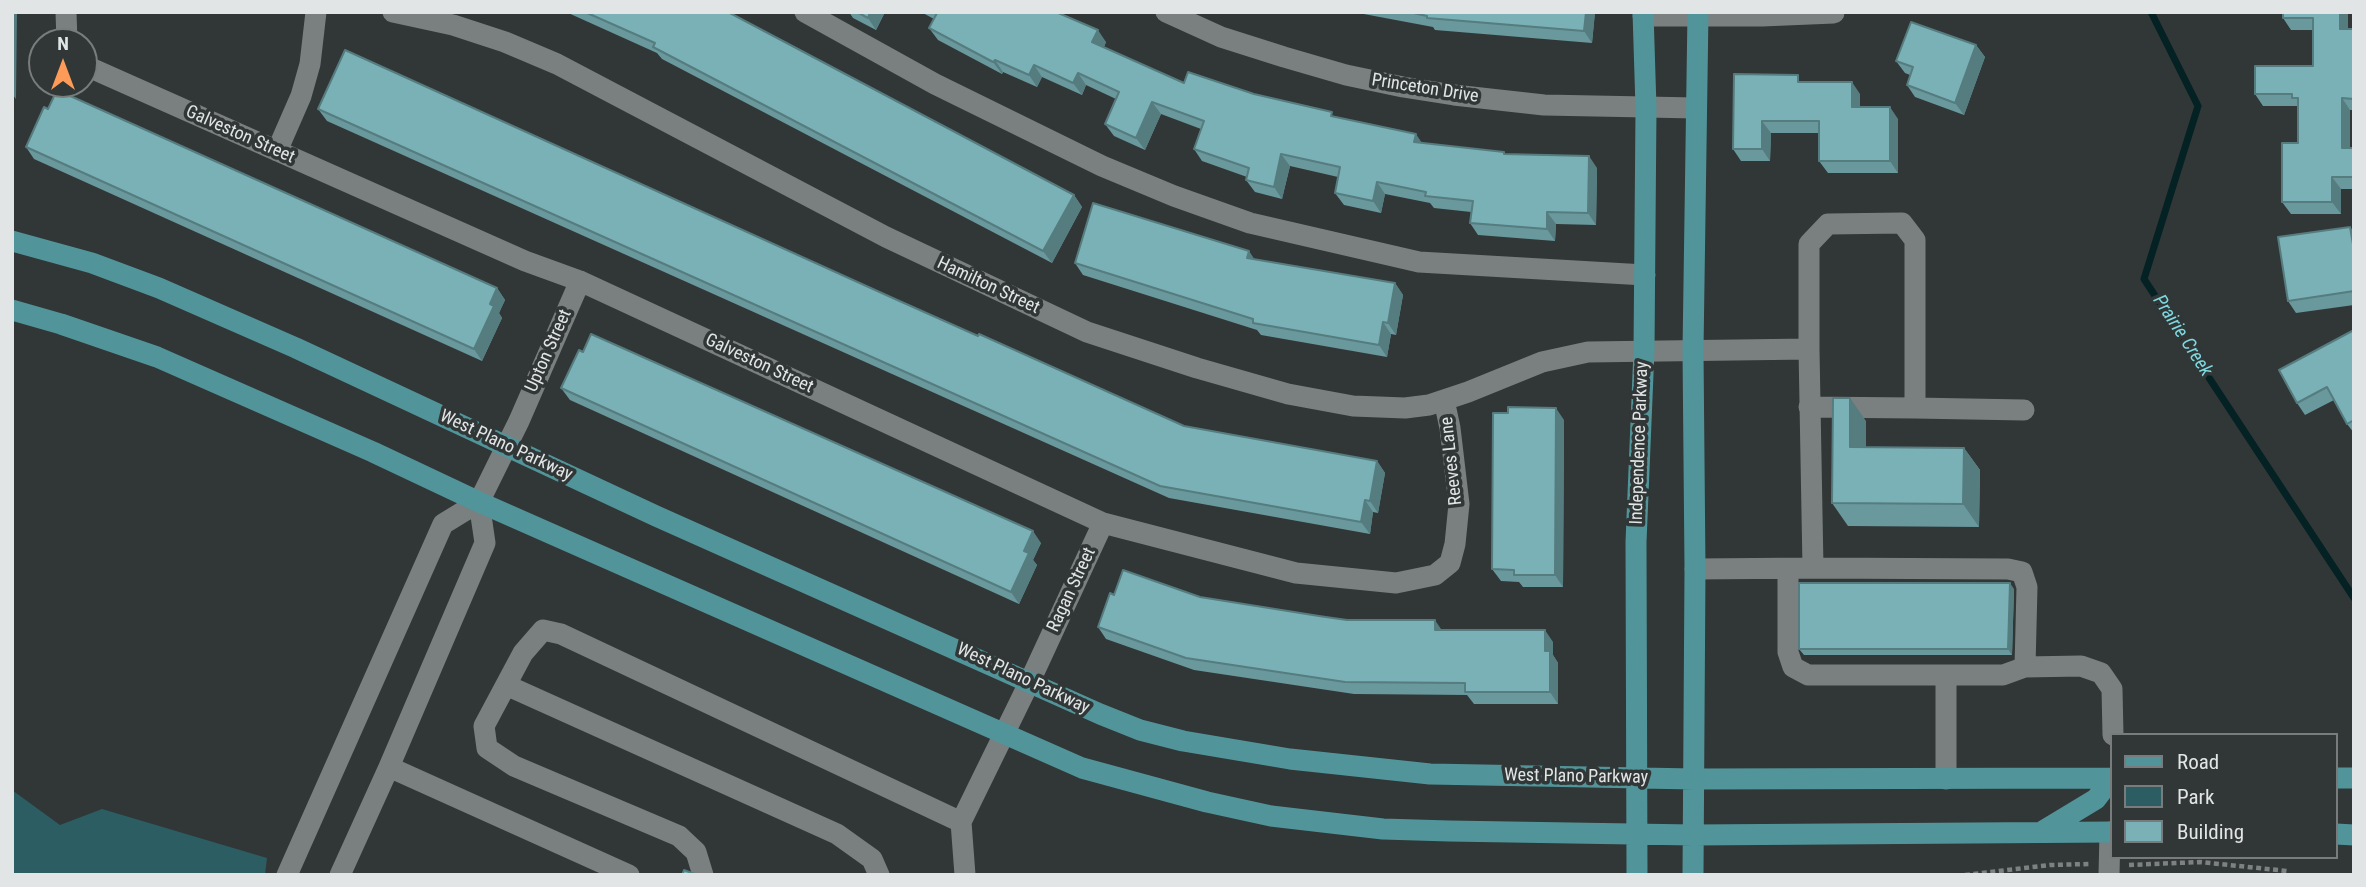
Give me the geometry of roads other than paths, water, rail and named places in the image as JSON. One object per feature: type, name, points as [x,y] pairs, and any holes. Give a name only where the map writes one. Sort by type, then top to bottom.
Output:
[{"type":"main road","name":"Independence Parkway","points":[[1637,875],[1636,542],[1645,275],[1646,108],[1643,14]]},
{"type":"main road","points":[[1693,875],[1693,350],[1698,14]]},
{"type":"main road","name":"West Plano Parkway","points":[[12,241],[92,262],[159,288],[296,348],[507,448],[1140,730],[1224,749],[1430,774],[1694,779],[2110,778]]},
{"type":"main road","points":[[12,310],[157,357],[1082,768],[1207,802],[1271,816],[1383,829],[1693,835],[2110,831]]},
{"type":"main road","points":[[2041,832],[2096,799],[2110,781]]},
{"type":"street","points":[[277,152],[301,96],[310,64],[316,12]]},
{"type":"street","name":"Hamilton Street","points":[[393,12],[453,25],[505,42],[557,64],[886,237],[1087,332],[1197,369],[1301,396],[1353,406],[1405,408],[1444,400],[1542,362],[1588,352],[1809,349]]},
{"type":"street","points":[[805,12],[934,84],[1102,166],[1174,196],[1250,223],[1419,262],[1645,275]]},
{"type":"street","name":"Princeton Drive","points":[[1166,12],[1221,37],[1346,75],[1391,85],[1544,105],[1696,108]]},
{"type":"street","points":[[1643,14],[1834,13]]},
{"type":"street","name":"Galveston Street","points":[[98,71],[525,261],[580,281],[1103,523],[1297,573],[1396,583],[1434,575],[1450,563]]},
{"type":"street","points":[[1813,568],[1809,244],[1828,224],[1902,223],[1915,240],[1915,408]]},
{"type":"street","name":"Upton Street","points":[[479,502],[507,448],[580,281]]},
{"type":"street","name":"Reeves Lane","points":[[1444,400],[1459,504],[1450,563]]},
{"type":"street","points":[[1809,407],[2024,410]]},
{"type":"street","points":[[287,875],[443,524],[479,502],[485,544],[340,875]]},
{"type":"street","name":"Ragan Street","points":[[961,822],[1103,523]]},
{"type":"street","points":[[1695,569],[2008,569],[2022,572],[2027,587],[2025,667]]},
{"type":"street","points":[[1788,569],[1788,652],[1793,667],[1808,675],[2003,675],[2025,667],[2081,666],[2101,673],[2112,689],[2113,733]]},
{"type":"street","points":[[703,875],[696,852],[679,836],[514,766],[488,748],[484,726],[523,653],[543,630],[561,634],[961,822],[965,875]]},
{"type":"street","points":[[1946,675],[1946,779]]},
{"type":"street","points":[[506,685],[837,834],[872,859],[879,875]]},
{"type":"street","points":[[389,767],[587,866],[629,875]]},
{"type":"street","points":[[2109,875],[2110,853]]},
{"type":"waterway","name":"Prairie Creek","points":[[2151,12],[2198,106],[2144,279],[2354,598]]}]
